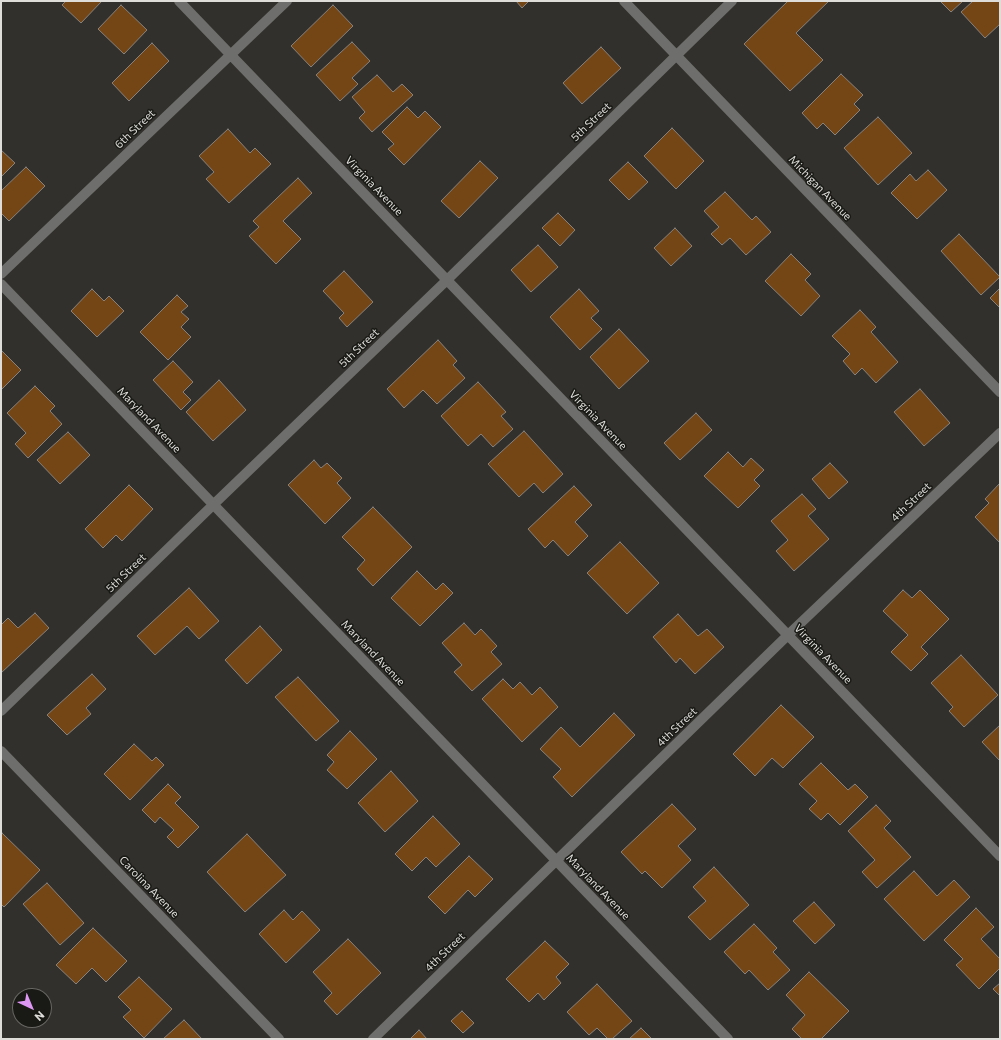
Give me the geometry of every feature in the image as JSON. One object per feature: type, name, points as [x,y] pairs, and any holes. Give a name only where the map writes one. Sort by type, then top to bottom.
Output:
[{"type":"street","name":"Virginia Avenue","points":[[179,1],[1000,856]]},
{"type":"street","name":"6th Street","points":[[1,274],[287,1]]},
{"type":"street","name":"Michigan Avenue","points":[[624,1],[1000,392]]},
{"type":"street","name":"5th Street","points":[[1,711],[447,280],[732,1]]},
{"type":"street","name":"Maryland Avenue","points":[[1,284],[728,1039]]},
{"type":"street","name":"4th Street","points":[[373,1039],[788,635],[1000,433]]},
{"type":"street","name":"Carolina Avenue","points":[[1,751],[279,1039]]},
{"type":"building","points":[[66,1],[102,1],[81,23],[62,5]]},
{"type":"building","points":[[516,1],[529,1],[522,8]]},
{"type":"building","points":[[788,1],[829,1],[796,33],[823,60],[790,91],[744,44]]},
{"type":"building","points":[[940,1],[963,1],[951,12]]},
{"type":"building","points":[[973,1],[1000,1],[1000,24],[985,38],[961,12]]},
{"type":"building","points":[[121,5],[147,30],[124,54],[98,29]]},
{"type":"building","points":[[333,5],[353,26],[311,67],[291,46]]},
{"type":"building","points":[[352,42],[370,61],[352,78],[358,84],[340,101],[316,75]]},
{"type":"building","points":[[152,43],[169,61],[129,101],[112,83]]},
{"type":"building","points":[[601,47],[621,68],[582,104],[563,83]]},
{"type":"building","points":[[841,74],[863,95],[854,104],[860,110],[835,135],[823,123],[817,129],[802,113]]},
{"type":"building","points":[[377,75],[393,92],[402,84],[413,95],[372,132],[359,118],[365,112],[352,97]]},
{"type":"building","points":[[407,107],[418,118],[425,111],[441,127],[404,165],[388,149],[394,144],[382,132]]},
{"type":"building","points":[[878,117],[912,153],[878,185],[844,148]]},
{"type":"building","points":[[672,128],[704,161],[676,189],[644,156]]},
{"type":"building","points":[[228,129],[250,153],[255,148],[271,164],[229,203],[206,179],[214,172],[199,156]]},
{"type":"building","points":[[1,150],[15,163],[1,177]]},
{"type":"building","points":[[480,161],[498,178],[459,218],[441,201]]},
{"type":"building","points":[[628,162],[648,182],[629,200],[609,180]]},
{"type":"building","points":[[26,167],[45,186],[9,221],[1,213],[1,191]]},
{"type":"building","points":[[928,170],[947,190],[917,219],[891,193],[910,174],[916,181]]},
{"type":"building","points":[[298,178],[312,193],[283,221],[301,239],[276,264],[249,236],[259,227],[253,221]]},
{"type":"building","points":[[725,192],[752,220],[756,216],[771,232],[746,255],[730,238],[722,245],[711,234],[719,227],[704,211]]},
{"type":"building","points":[[558,213],[575,230],[560,246],[542,228]]},
{"type":"building","points":[[675,228],[692,246],[671,266],[654,248]]},
{"type":"building","points":[[959,234],[1000,277],[981,295],[941,251]]},
{"type":"building","points":[[538,245],[558,267],[531,292],[511,270]]},
{"type":"building","points":[[791,254],[811,274],[805,280],[820,296],[801,316],[765,281]]},
{"type":"building","points":[[344,271],[373,302],[347,327],[339,318],[344,313],[323,291]]},
{"type":"building","points":[[1000,288],[1000,308],[990,298]]},
{"type":"building","points":[[92,289],[104,301],[109,296],[124,311],[97,337],[71,311]]},
{"type":"building","points":[[579,289],[599,311],[591,318],[602,329],[580,350],[550,317]]},
{"type":"building","points":[[177,295],[188,306],[181,312],[189,319],[181,327],[191,337],[168,360],[140,332]]},
{"type":"building","points":[[860,310],[876,327],[871,332],[898,362],[876,383],[862,368],[855,375],[843,361],[850,354],[832,336]]},
{"type":"building","points":[[619,329],[649,361],[619,389],[590,357]]},
{"type":"building","points":[[438,340],[457,361],[453,365],[465,378],[437,404],[423,390],[404,408],[387,389]]},
{"type":"building","points":[[1,350],[21,370],[1,390]]},
{"type":"building","points":[[173,361],[193,382],[183,392],[191,400],[181,410],[153,380]]},
{"type":"building","points":[[219,380],[246,410],[213,441],[186,412]]},
{"type":"building","points":[[478,382],[506,412],[501,416],[513,429],[493,447],[481,434],[468,446],[441,416]]},
{"type":"building","points":[[35,386],[55,406],[50,411],[62,424],[28,458],[15,444],[26,433],[7,413]]},
{"type":"building","points":[[920,389],[950,423],[924,446],[894,412]]},
{"type":"building","points":[[696,413],[712,430],[680,460],[664,443]]},
{"type":"building","points":[[524,431],[563,474],[543,493],[534,483],[519,497],[488,464]]},
{"type":"building","points":[[68,432],[90,455],[60,484],[37,460]]},
{"type":"building","points":[[728,452],[743,467],[751,458],[764,470],[754,480],[760,486],[738,508],[704,476]]},
{"type":"building","points":[[314,460],[321,468],[327,463],[342,478],[337,483],[351,498],[325,524],[288,485]]},
{"type":"building","points":[[830,463],[848,482],[829,499],[812,479]]},
{"type":"building","points":[[1000,483],[1000,543],[975,517],[989,503],[985,499]]},
{"type":"building","points":[[129,485],[153,509],[122,541],[116,535],[103,548],[85,529]]},
{"type":"building","points":[[574,486],[592,505],[575,522],[588,536],[568,556],[553,540],[545,548],[528,529]]},
{"type":"building","points":[[802,494],[816,509],[808,516],[829,539],[794,571],[776,551],[788,540],[771,521]]},
{"type":"building","points":[[373,507],[412,547],[373,586],[357,569],[365,560],[342,537]]},
{"type":"building","points":[[620,542],[659,583],[627,614],[587,573]]},
{"type":"building","points":[[417,571],[436,590],[443,583],[453,593],[420,626],[391,598]]},
{"type":"building","points":[[189,588],[219,621],[199,639],[187,626],[155,655],[137,636]]},
{"type":"building","points":[[903,590],[912,598],[920,590],[949,619],[921,647],[928,654],[911,671],[891,652],[908,635],[883,611]]},
{"type":"building","points":[[35,613],[49,628],[1,673],[1,625],[8,618],[18,628]]},
{"type":"building","points":[[678,614],[698,636],[707,629],[724,647],[695,674],[680,658],[676,663],[653,637]]},
{"type":"building","points":[[464,623],[475,635],[481,629],[497,646],[491,652],[502,664],[472,691],[454,672],[462,665],[442,643]]},
{"type":"building","points":[[260,626],[282,650],[247,684],[225,660]]},
{"type":"building","points":[[961,655],[998,695],[964,727],[949,711],[953,707],[931,683]]},
{"type":"building","points":[[92,674],[106,689],[86,708],[91,714],[67,735],[47,715]]},
{"type":"building","points":[[298,677],[339,721],[316,741],[275,697]]},
{"type":"building","points":[[503,679],[513,689],[520,682],[532,695],[540,687],[558,707],[522,742],[482,699]]},
{"type":"building","points":[[781,705],[814,737],[783,768],[772,758],[755,776],[733,754]]},
{"type":"building","points":[[614,713],[635,735],[572,797],[553,777],[561,769],[540,749],[561,727],[580,747]]},
{"type":"building","points":[[1000,725],[1000,761],[982,742]]},
{"type":"building","points":[[350,731],[377,759],[347,789],[327,770],[334,762],[327,755]]},
{"type":"building","points":[[134,744],[152,761],[156,757],[164,765],[130,800],[104,774]]},
{"type":"building","points":[[821,763],[848,790],[855,784],[868,797],[840,825],[828,813],[821,820],[809,809],[817,801],[799,784]]},
{"type":"building","points":[[391,771],[418,801],[385,832],[358,803]]},
{"type":"building","points":[[168,784],[181,797],[175,803],[199,827],[178,848],[167,837],[174,830],[160,817],[155,823],[142,810]]},
{"type":"building","points":[[672,804],[696,829],[678,846],[691,860],[662,888],[645,871],[642,874],[621,852]]},
{"type":"building","points":[[876,805],[891,821],[884,828],[911,857],[877,888],[862,872],[875,860],[848,831]]},
{"type":"building","points":[[433,816],[460,844],[436,867],[426,857],[412,871],[395,854]]},
{"type":"building","points":[[2,833],[40,870],[4,907],[1,904]]},
{"type":"building","points":[[247,834],[286,875],[245,912],[207,872]]},
{"type":"building","points":[[469,856],[493,879],[475,897],[468,890],[445,914],[428,897]]},
{"type":"building","points":[[714,867],[749,905],[710,940],[688,917],[706,901],[693,887]]},
{"type":"building","points":[[914,871],[937,896],[954,880],[970,897],[924,941],[884,899]]},
{"type":"building","points":[[47,883],[84,923],[60,945],[23,904]]},
{"type":"building","points":[[814,902],[835,925],[815,944],[793,921]]},
{"type":"building","points":[[976,908],[994,927],[981,939],[1000,959],[1000,968],[979,989],[956,965],[963,959],[944,940]]},
{"type":"building","points":[[284,910],[293,920],[302,911],[320,930],[286,963],[259,934]]},
{"type":"building","points":[[754,924],[777,948],[773,952],[790,970],[768,990],[749,970],[745,974],[724,952]]},
{"type":"building","points":[[93,928],[127,961],[106,982],[92,968],[76,984],[56,965]]},
{"type":"building","points":[[348,939],[381,973],[337,1015],[324,1001],[332,993],[313,972]]},
{"type":"building","points":[[545,941],[569,964],[556,977],[561,983],[544,1000],[538,993],[529,1002],[506,979]]},
{"type":"building","points":[[809,972],[849,1011],[821,1039],[802,1039],[792,1029],[805,1015],[786,995]]},
{"type":"building","points":[[139,977],[172,1009],[144,1038],[123,1017],[131,1010],[118,997]]},
{"type":"building","points":[[1000,983],[1000,996],[993,989]]},
{"type":"building","points":[[597,984],[632,1021],[612,1039],[608,1039],[597,1028],[589,1035],[567,1012]]},
{"type":"building","points":[[462,1011],[474,1023],[463,1033],[451,1021]]},
{"type":"building","points":[[184,1020],[202,1039],[163,1039]]},
{"type":"building","points":[[641,1028],[652,1039],[629,1039]]},
{"type":"building","points":[[419,1030],[427,1039],[410,1039]]}]
